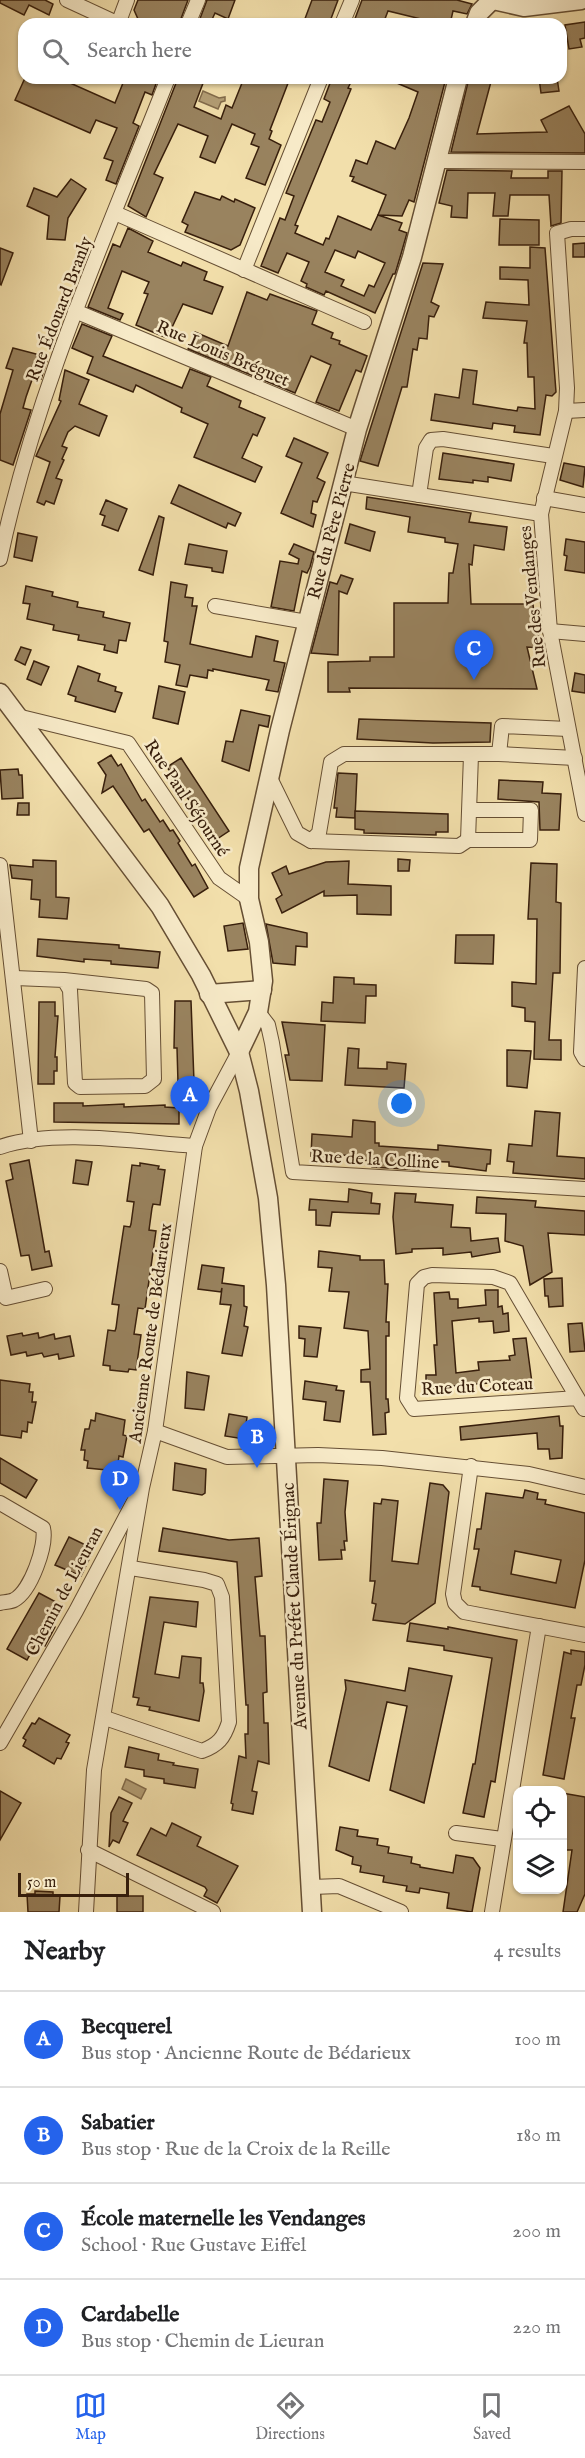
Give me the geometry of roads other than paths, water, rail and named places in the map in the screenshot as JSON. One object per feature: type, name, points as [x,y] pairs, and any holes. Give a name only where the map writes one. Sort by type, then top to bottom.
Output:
[{"type":"street","points":[[67,0],[105,18]]},
{"type":"street","points":[[120,18],[127,0]]},
{"type":"street","points":[[190,18],[198,0]]},
{"type":"street","points":[[344,18],[352,0]]},
{"type":"street","points":[[477,18],[479,13],[493,0],[524,7],[581,0]]},
{"type":"street","name":"Rue Édouard Branly","points":[[0,559],[14,494],[75,311],[166,84]]},
{"type":"street","points":[[244,270],[319,84]]},
{"type":"street","name":"Rue du Père Pierre","points":[[239,1052],[258,1012],[261,990],[259,942],[249,899],[249,868],[307,622],[357,429],[412,257],[457,84]]},
{"type":"street","points":[[438,160],[585,162]]},
{"type":"street","points":[[115,213],[364,322]]},
{"type":"street","name":"Rue des Vendanges","points":[[585,229],[571,229],[557,233],[566,356],[566,411],[553,456],[541,514],[550,631],[585,814]]},
{"type":"street","name":"Rue Louis Bréguet","points":[[75,311],[357,429]]},
{"type":"street","points":[[566,411],[585,410]]},
{"type":"street","points":[[419,495],[426,448],[431,440],[443,439],[553,456]]},
{"type":"street","points":[[343,483],[541,514]]},
{"type":"street","points":[[544,498],[585,505]]},
{"type":"street","points":[[214,606],[307,622]]},
{"type":"street","points":[[550,631],[585,634]]},
{"type":"street","name":"Avenue du Préfet Claude Érignac","points":[[0,693],[159,906],[239,1052],[249,1091],[268,1198],[276,1285],[312,1912]]},
{"type":"street","name":"Rue Paul Séjourné","points":[[17,716],[128,743],[219,878],[249,899]]},
{"type":"street","points":[[499,754],[502,726],[567,729]]},
{"type":"street","points":[[310,841],[319,833],[331,762],[344,754],[499,754],[575,758]]},
{"type":"street","points":[[468,840],[471,755]]},
{"type":"street","points":[[270,777],[297,833],[310,841],[459,846],[468,840],[530,840],[531,810],[470,810]]},
{"type":"street","points":[[0,865],[15,978],[31,1141]]},
{"type":"street","points":[[585,968],[581,1052],[585,1059]]},
{"type":"street","points":[[15,978],[64,980],[146,989],[152,993],[154,1079],[150,1084],[145,1086],[80,1086],[75,1083],[73,997],[64,980]]},
{"type":"street","points":[[209,994],[261,990]]},
{"type":"street","name":"Rue de la Colline","points":[[258,1012],[268,1025],[272,1043],[293,1172],[585,1189]]},
{"type":"street","name":"Ancienne Route de Bédarieux","points":[[86,1912],[94,1770],[105,1718],[142,1488],[155,1431],[195,1146],[209,1108],[239,1052]]},
{"type":"street","points":[[0,1147],[31,1141],[83,1140],[195,1146]]},
{"type":"street","points":[[0,1271],[6,1298],[45,1289]]},
{"type":"street","name":"Rue du Coteau","points":[[432,1275],[493,1277],[510,1282],[583,1406],[414,1409],[407,1398],[417,1284],[424,1277],[432,1275]]},
{"type":"street","points":[[155,1431],[227,1457],[285,1458],[318,1455],[382,1458],[529,1474],[585,1487]]},
{"type":"street","points":[[471,1466],[453,1594],[455,1603],[464,1612],[585,1635]]},
{"type":"street","name":"Chemin de Lieuran","points":[[0,1743],[142,1488]]},
{"type":"street","points":[[0,1503],[43,1528],[45,1539],[30,1582],[15,1599],[0,1603]]},
{"type":"street","points":[[105,1718],[202,1751],[214,1747],[225,1737],[230,1722],[222,1597],[217,1584],[130,1568]]},
{"type":"street","points":[[492,1912],[502,1839],[539,1626]]},
{"type":"street","points":[[456,1833],[502,1839]]},
{"type":"street","points":[[88,1850],[213,1912]]},
{"type":"street","points":[[312,1887],[339,1886],[401,1912]]},
{"type":"place","name":"École maternelle les Vendanges","points":[[474,680]]},
{"type":"place","name":"Becquerel","points":[[190,1126]]},
{"type":"place","name":"Sabatier","points":[[257,1468]]},
{"type":"place","name":"Cardabelle","points":[[120,1510]]}]
